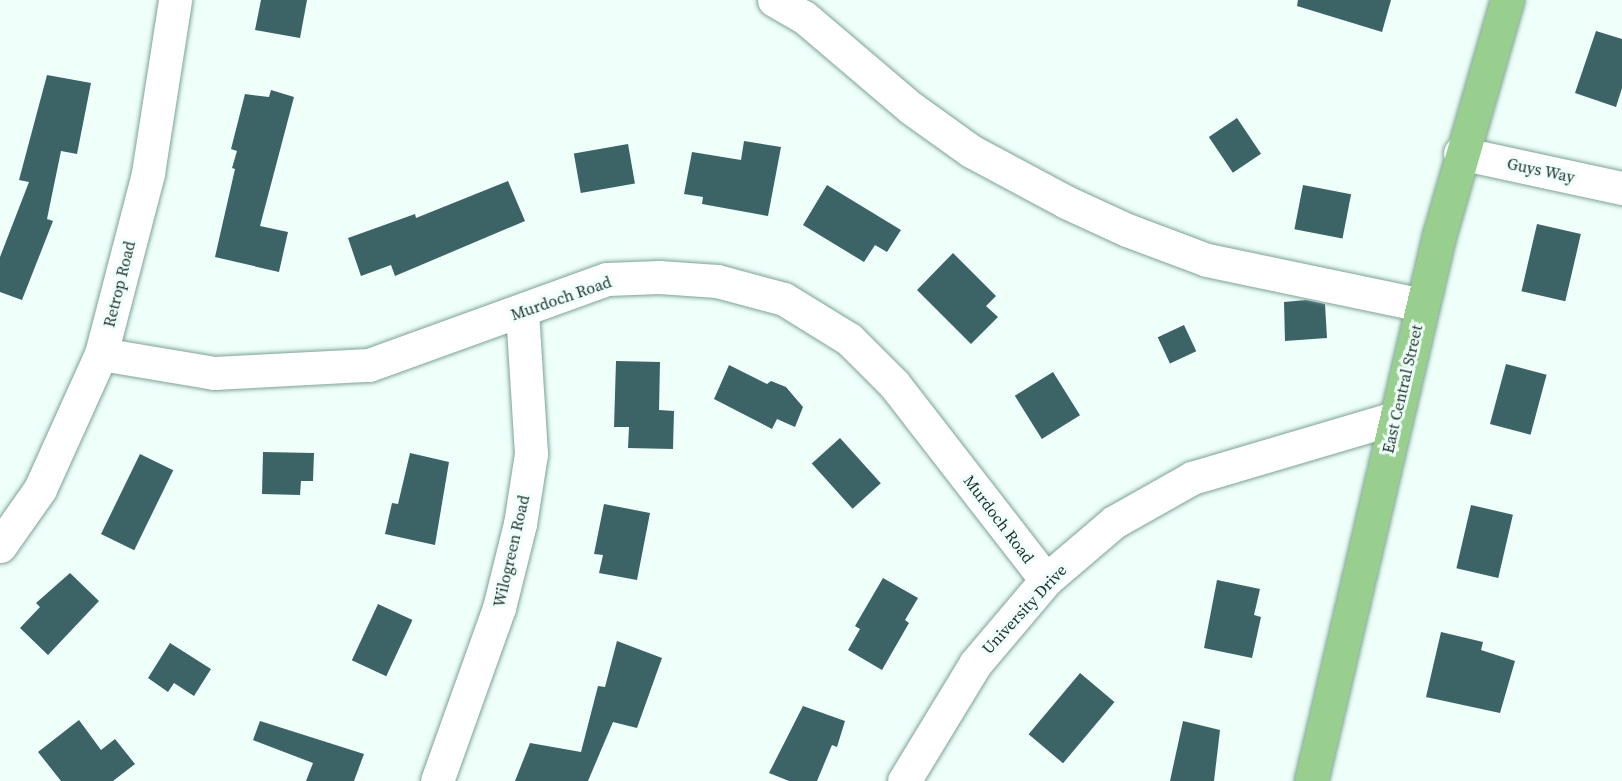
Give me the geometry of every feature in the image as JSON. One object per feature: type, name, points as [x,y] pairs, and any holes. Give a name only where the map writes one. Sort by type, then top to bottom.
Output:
[{"type":"main road","name":"East Central Street","points":[[1311,781],[1395,418],[1460,153],[1508,0]]},
{"type":"street","name":"Retrop Road","points":[[0,546],[40,489],[101,354],[148,172],[175,0]]},
{"type":"street","points":[[774,0],[804,17],[910,108],[971,151],[1066,202],[1127,230],[1208,260],[1422,305]]},
{"type":"street","name":"Guys Way","points":[[1460,153],[1622,188]]},
{"type":"street","name":"Murdoch Road","points":[[101,354],[214,373],[369,365],[608,279],[649,277],[717,281],[784,299],[849,339],[894,384],[1046,580]]},
{"type":"street","name":"Wilogreen Road","points":[[436,781],[499,608],[520,524],[531,454],[522,311]]},
{"type":"street","name":"University Drive","points":[[904,781],[975,664],[1046,580],[1114,522],[1192,478],[1395,418]]},
{"type":"building","points":[[261,0],[307,0],[300,38],[255,30]]},
{"type":"building","points":[[1298,0],[1391,0],[1382,32],[1297,6]]},
{"type":"building","points":[[1596,31],[1622,39],[1622,88],[1616,107],[1575,93]]},
{"type":"building","points":[[47,75],[91,83],[77,154],[61,151],[47,219],[53,221],[22,300],[0,292],[0,257],[29,182],[19,180]]},
{"type":"building","points":[[271,90],[294,97],[260,226],[288,232],[279,272],[215,257],[235,169],[232,168],[237,151],[231,149],[245,94],[269,97]]},
{"type":"building","points":[[1237,118],[1261,154],[1233,173],[1209,137]]},
{"type":"building","points":[[744,141],[781,147],[768,216],[702,204],[703,197],[684,194],[692,152],[741,160]]},
{"type":"building","points":[[628,144],[635,183],[581,193],[574,154]]},
{"type":"building","points":[[508,181],[525,221],[395,276],[391,265],[361,276],[348,238],[415,214],[416,218]]},
{"type":"building","points":[[827,185],[901,230],[887,252],[875,245],[864,262],[803,225]]},
{"type":"building","points":[[1303,185],[1351,194],[1343,239],[1294,229]]},
{"type":"building","points":[[1537,224],[1581,234],[1565,301],[1521,291]]},
{"type":"building","points":[[953,253],[996,296],[986,306],[998,317],[971,344],[917,290]]},
{"type":"building","points":[[1306,300],[1325,304],[1327,338],[1285,341],[1284,302]]},
{"type":"building","points":[[1184,325],[1196,351],[1170,364],[1158,337]]},
{"type":"building","points":[[616,361],[660,362],[659,410],[674,411],[673,449],[628,448],[629,427],[614,427]]},
{"type":"building","points":[[1506,364],[1547,375],[1531,435],[1490,424]]},
{"type":"building","points":[[729,365],[767,384],[771,381],[786,387],[803,407],[795,427],[777,419],[772,429],[714,399]]},
{"type":"building","points":[[1053,372],[1080,415],[1042,439],[1015,396]]},
{"type":"building","points":[[840,438],[881,483],[853,509],[812,463]]},
{"type":"building","points":[[263,452],[314,453],[313,481],[301,481],[300,495],[262,494]]},
{"type":"building","points":[[410,453],[449,462],[435,545],[385,534],[392,503],[398,504]]},
{"type":"building","points":[[140,454],[173,470],[134,550],[101,534]]},
{"type":"building","points":[[604,504],[650,513],[637,580],[599,573],[603,555],[594,554]]},
{"type":"building","points":[[1471,505],[1513,515],[1498,578],[1456,568]]},
{"type":"building","points":[[70,573],[99,601],[48,655],[20,628],[40,607],[36,603]]},
{"type":"building","points":[[883,578],[918,598],[905,620],[909,623],[882,670],[848,650],[860,629],[855,626]]},
{"type":"building","points":[[1217,580],[1260,589],[1254,615],[1261,617],[1252,658],[1204,648]]},
{"type":"building","points":[[378,604],[412,620],[386,676],[352,660]]},
{"type":"building","points":[[1441,632],[1483,642],[1481,650],[1515,661],[1500,713],[1426,697]]},
{"type":"building","points":[[617,641],[662,658],[637,728],[613,722],[588,781],[515,781],[530,743],[581,752],[598,686],[605,687]]},
{"type":"building","points":[[170,643],[211,669],[194,696],[174,683],[168,692],[148,678]]},
{"type":"building","points":[[1080,673],[1114,702],[1063,763],[1029,734]]},
{"type":"building","points":[[803,706],[845,721],[837,747],[832,745],[817,781],[789,781],[769,773]]},
{"type":"building","points":[[79,720],[101,750],[115,739],[135,764],[113,781],[61,781],[38,752]]},
{"type":"building","points":[[260,721],[364,754],[354,781],[306,781],[313,763],[253,740]]},
{"type":"building","points":[[1183,721],[1220,730],[1214,781],[1170,781]]}]
